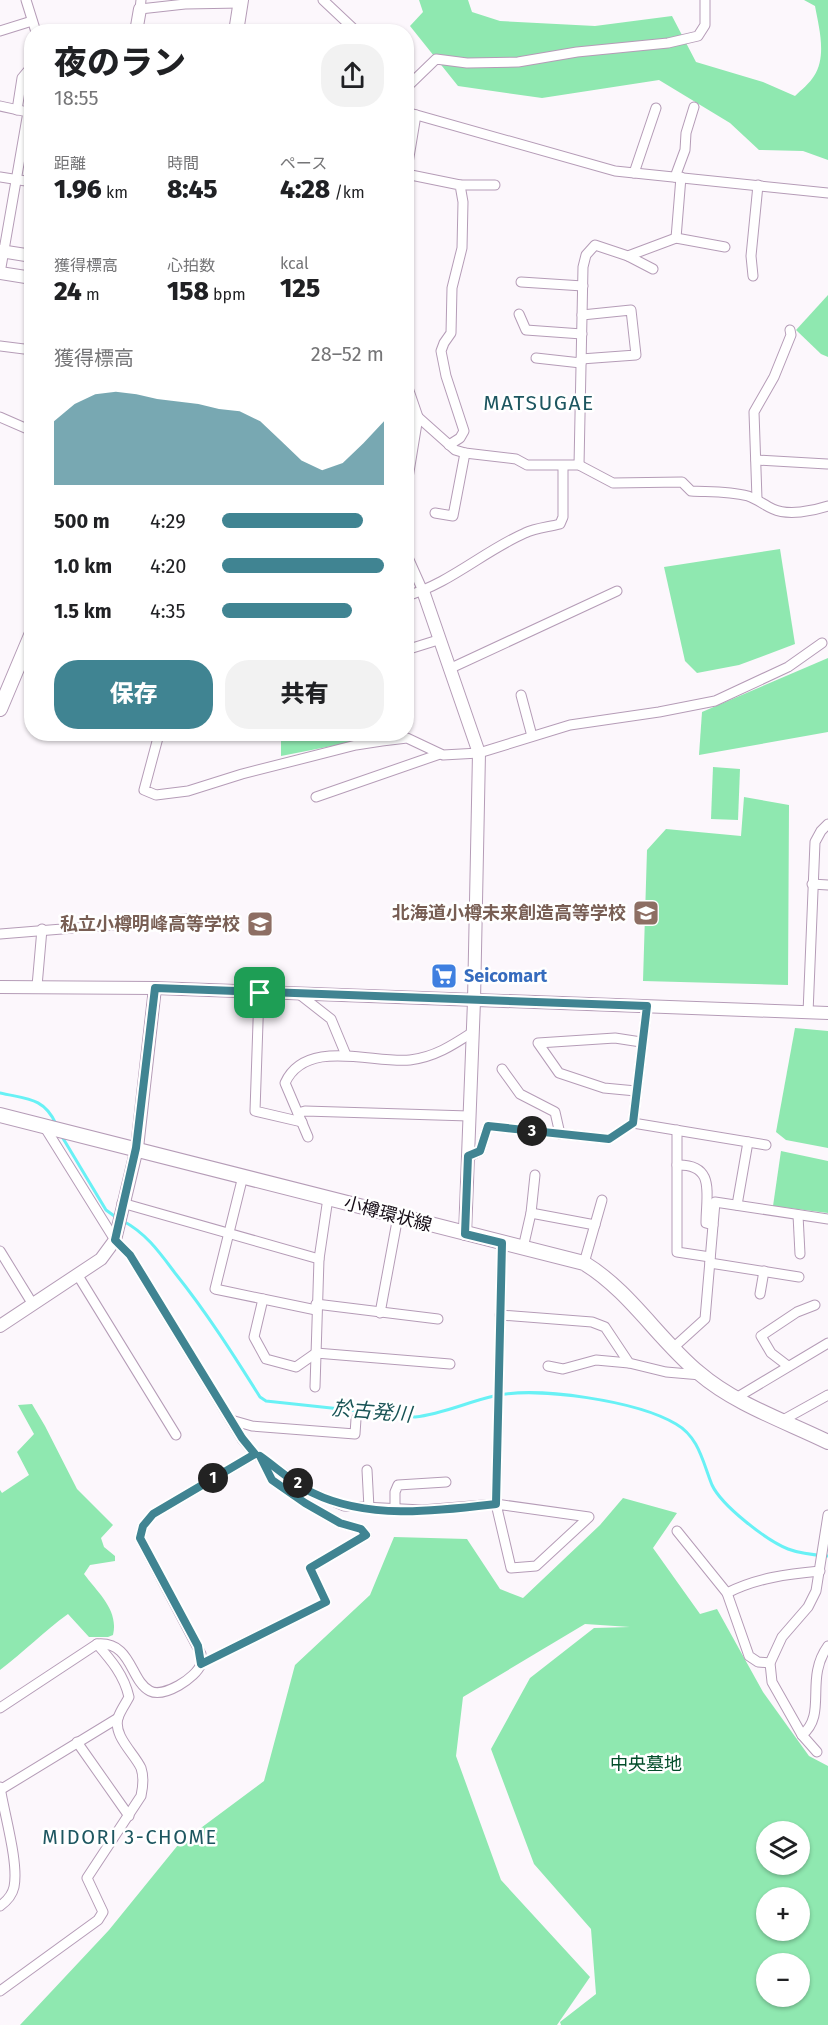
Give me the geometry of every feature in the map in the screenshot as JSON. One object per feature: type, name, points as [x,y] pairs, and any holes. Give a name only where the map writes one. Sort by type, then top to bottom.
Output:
[{"type":"main road","points":[[237,24],[241,1]]},
{"type":"main road","points":[[0,709],[24,652]]},
{"type":"main road","name":"小樽環状線","points":[[0,1115],[584,1263],[611,1281],[700,1375],[736,1398],[828,1442]]},
{"type":"street","points":[[26,0],[33,24]]},
{"type":"street","points":[[323,0],[348,24]]},
{"type":"street","points":[[414,80],[436,59],[467,63],[518,62],[577,52],[668,43],[698,36],[705,26],[705,0]]},
{"type":"street","points":[[137,24],[140,4],[241,1]]},
{"type":"street","points":[[0,31],[32,21]]},
{"type":"street","points":[[17,110],[21,78],[24,75]]},
{"type":"street","points":[[0,106],[24,111]]},
{"type":"street","points":[[676,238],[678,177],[685,150],[686,133],[694,107]]},
{"type":"street","points":[[634,173],[656,108]]},
{"type":"street","points":[[414,115],[615,171],[828,193]]},
{"type":"street","points":[[24,141],[2,251],[0,273],[24,277]]},
{"type":"street","points":[[414,176],[460,185],[495,185]]},
{"type":"street","points":[[0,177],[24,180]]},
{"type":"street","points":[[449,445],[460,438],[464,431],[446,376],[441,351],[452,333],[452,288],[462,248],[463,202],[460,185]]},
{"type":"street","points":[[753,276],[751,256],[758,185]]},
{"type":"street","points":[[628,256],[676,238],[725,247]]},
{"type":"street","points":[[579,465],[582,315],[586,255],[595,245],[628,256],[653,269]]},
{"type":"street","points":[[2,251],[24,255]]},
{"type":"street","points":[[521,282],[583,286]]},
{"type":"street","points":[[536,358],[581,361],[636,355],[631,310],[582,315]]},
{"type":"street","points":[[519,314],[526,330],[582,334]]},
{"type":"street","points":[[757,499],[754,412],[774,377],[791,335],[790,330]]},
{"type":"street","points":[[0,346],[24,350]]},
{"type":"street","points":[[414,405],[418,417],[414,441]]},
{"type":"street","points":[[414,416],[418,417],[455,450],[465,453],[516,459],[527,465],[563,467],[579,465],[613,483],[682,482],[691,491],[722,492],[757,499],[774,510],[811,512],[828,506]]},
{"type":"street","points":[[0,417],[24,428]]},
{"type":"street","points":[[435,513],[453,516],[465,453]]},
{"type":"street","points":[[756,460],[827,464]]},
{"type":"street","points":[[414,594],[423,591],[495,548],[527,532],[560,525],[563,517],[563,467]]},
{"type":"street","points":[[414,571],[479,753],[474,1001],[465,1234]]},
{"type":"street","points":[[448,669],[617,591]]},
{"type":"street","points":[[414,648],[438,640]]},
{"type":"street","points":[[316,797],[440,754],[479,753],[570,725],[715,701],[788,667],[822,643]]},
{"type":"street","points":[[521,695],[532,736]]},
{"type":"street","points":[[157,741],[144,790],[156,795],[188,791],[252,771],[356,745],[382,741]]},
{"type":"street","points":[[413,741],[440,754]]},
{"type":"street","points":[[808,1013],[815,842],[820,831],[828,824]]},
{"type":"street","points":[[812,884],[828,885]]},
{"type":"street","points":[[0,934],[186,919]]},
{"type":"street","points":[[37,986],[42,929]]},
{"type":"street","points":[[0,987],[155,988],[828,1013]]},
{"type":"street","points":[[0,1326],[101,1259],[116,1235],[136,1148],[155,988]]},
{"type":"street","points":[[260,993],[255,1111],[300,1118]]},
{"type":"street","points":[[299,994],[331,1019],[346,1055]]},
{"type":"street","points":[[633,1123],[647,1006]]},
{"type":"street","points":[[308,1137],[285,1083],[297,1067],[321,1057],[346,1055],[408,1060],[436,1055],[473,1032]]},
{"type":"street","points":[[636,1091],[604,1088],[559,1073],[538,1043],[615,1038],[641,1042]]},
{"type":"street","points":[[502,1069],[520,1094],[555,1112],[561,1134]]},
{"type":"street","points":[[300,1118],[305,1112],[469,1116]]},
{"type":"street","points":[[468,1156],[480,1151],[488,1126],[609,1139],[633,1123],[766,1145]]},
{"type":"street","points":[[0,1708],[97,1644],[106,1643],[120,1650],[148,1690],[157,1693],[188,1680],[201,1664],[326,1602],[310,1568],[366,1535],[361,1529],[340,1523],[314,1508],[272,1480],[231,1420],[48,1127]]},
{"type":"street","points":[[676,1130],[677,1252],[799,1277]]},
{"type":"street","points":[[737,1205],[748,1142]]},
{"type":"street","points":[[677,1166],[690,1165],[700,1169],[706,1178],[706,1223],[713,1225]]},
{"type":"street","points":[[524,1248],[535,1175]]},
{"type":"street","points":[[243,1176],[215,1289],[316,1307],[438,1319]]},
{"type":"street","points":[[315,1387],[319,1259],[328,1198]]},
{"type":"street","points":[[584,1263],[602,1200]]},
{"type":"street","points":[[673,1348],[705,1319],[715,1202],[828,1219]]},
{"type":"street","points":[[122,1203],[319,1259]]},
{"type":"street","points":[[531,1213],[595,1225]]},
{"type":"street","points":[[798,1215],[800,1254]]},
{"type":"street","points":[[380,1313],[398,1216]]},
{"type":"street","points":[[257,1455],[311,1492],[344,1506],[395,1510],[453,1509],[496,1504],[589,1517],[536,1566],[511,1568],[496,1504],[502,1243]]},
{"type":"street","points":[[0,1251],[32,1303]]},
{"type":"street","points":[[760,1294],[764,1271]]},
{"type":"street","points":[[77,1274],[177,1435]]},
{"type":"street","points":[[263,1299],[254,1337],[266,1359],[296,1367],[316,1353],[450,1364]]},
{"type":"street","points":[[788,1366],[771,1353],[761,1336],[797,1312],[815,1305]]},
{"type":"street","points":[[500,1315],[592,1322],[605,1327],[629,1363]]},
{"type":"street","points":[[736,1398],[828,1343]]},
{"type":"street","points":[[548,1366],[563,1369],[597,1360],[629,1363],[644,1369],[700,1375]]},
{"type":"street","points":[[783,1420],[828,1395]]},
{"type":"street","points":[[231,1420],[252,1426],[355,1434],[356,1419]]},
{"type":"street","points":[[201,1664],[198,1646],[140,1538],[143,1526],[153,1514],[257,1455]]},
{"type":"street","points":[[367,1470],[369,1508]]},
{"type":"street","points":[[395,1510],[395,1492],[398,1485],[446,1482]]},
{"type":"street","points":[[817,1752],[802,1735],[772,1682],[771,1663],[782,1637],[808,1607],[816,1591],[828,1515]]},
{"type":"street","points":[[677,1531],[727,1593],[749,1656],[758,1662],[771,1663]]},
{"type":"street","points":[[727,1593],[750,1581],[820,1571]]},
{"type":"street","points":[[0,1906],[9,1899],[14,1888],[15,1872],[0,1789],[118,1718],[129,1697],[126,1683],[113,1662],[97,1644]]},
{"type":"street","points":[[826,1695],[820,1671],[821,1659],[828,1646]]},
{"type":"street","points":[[0,1991],[98,1920],[103,1912],[87,1878],[141,1796],[143,1784],[142,1770],[121,1737],[118,1718]]},
{"type":"street","points":[[802,1735],[815,1730],[824,1721]]},
{"type":"street","points":[[77,1742],[129,1816]]},
{"type":"green space","points":[[419,0],[468,0],[472,12],[500,21],[595,26],[672,16],[696,62],[763,82],[795,96],[814,76],[821,51],[815,6],[804,0],[828,0],[828,160],[803,151],[759,150],[730,123],[659,80],[542,98],[458,86],[414,31],[414,24],[412,24],[423,12]]},
{"type":"green space","points":[[828,295],[828,357],[821,354],[796,330]]},
{"type":"green space","points":[[780,549],[795,644],[739,665],[697,673],[685,661],[664,567]]},
{"type":"green space","points":[[828,658],[828,732],[699,755],[702,712]]},
{"type":"green space","points":[[281,741],[357,741],[281,756]]},
{"type":"green space","points":[[713,767],[740,769],[738,820],[711,819]]},
{"type":"green space","points":[[744,797],[789,805],[788,985],[643,981],[647,850],[666,829],[741,836]]},
{"type":"green space","points":[[795,1028],[828,1031],[828,1148],[786,1140],[776,1132]]},
{"type":"green space","points":[[781,1151],[828,1161],[828,1213],[773,1206]]},
{"type":"green space","points":[[32,1404],[77,1489],[113,1525],[101,1538],[104,1547],[115,1556],[115,1561],[90,1565],[84,1574],[110,1610],[114,1626],[113,1635],[89,1637],[68,1614],[0,1670],[0,1490],[2,1493],[29,1475],[17,1452],[34,1434],[18,1405]]},
{"type":"green space","name":"中央墓地","points":[[623,1498],[677,1513],[653,1548],[700,1614],[717,1609],[763,1692],[809,1756],[828,1766],[828,2025],[561,2025],[560,2022],[596,1994],[591,1929],[534,1864],[491,1749],[530,1678],[594,1628],[630,1627],[585,1624],[463,1697],[456,1756],[501,1880],[590,1977],[557,2025],[20,2025],[109,1930],[178,1845],[264,1781],[295,1665],[370,1595],[394,1537],[467,1539],[500,1589],[523,1598],[600,1525]]},
{"type":"waterway","name":"於古発川","points":[[0,1093],[26,1098],[40,1104],[56,1124]]},
{"type":"waterway","name":"於古発川","points":[[61,1135],[106,1210],[117,1218]]},
{"type":"waterway","name":"於古発川","points":[[123,1221],[146,1237],[164,1258],[209,1318],[260,1397],[266,1401],[415,1417],[513,1393],[561,1394],[613,1402],[659,1416],[684,1429],[695,1443],[717,1493],[746,1522],[768,1538],[788,1549],[828,1556]]},
{"type":"place","name":"北海道小樽未来創造高等学校","points":[[646,913]]},
{"type":"place","name":"私立小樽明峰高等学校","points":[[260,924]]},
{"type":"place","name":"Seicomart","points":[[444,976]]},
{"type":"district","name":"MATSUGAE","points":[[539,403]]},
{"type":"district","name":"MIDORI 3-CHOME","points":[[130,1837]]},
{"type":"route","points":[[155,988],[260,993],[647,1006],[633,1123],[609,1139],[488,1126],[480,1151],[468,1156],[465,1234],[502,1243],[496,1504],[422,1510],[344,1506],[311,1492],[260,1456],[272,1480],[305,1503],[340,1523],[361,1529],[366,1535],[310,1568],[326,1602],[201,1664],[198,1646],[140,1538],[143,1526],[153,1514],[255,1454],[242,1438],[130,1255],[115,1240],[136,1148],[155,988]]}]
